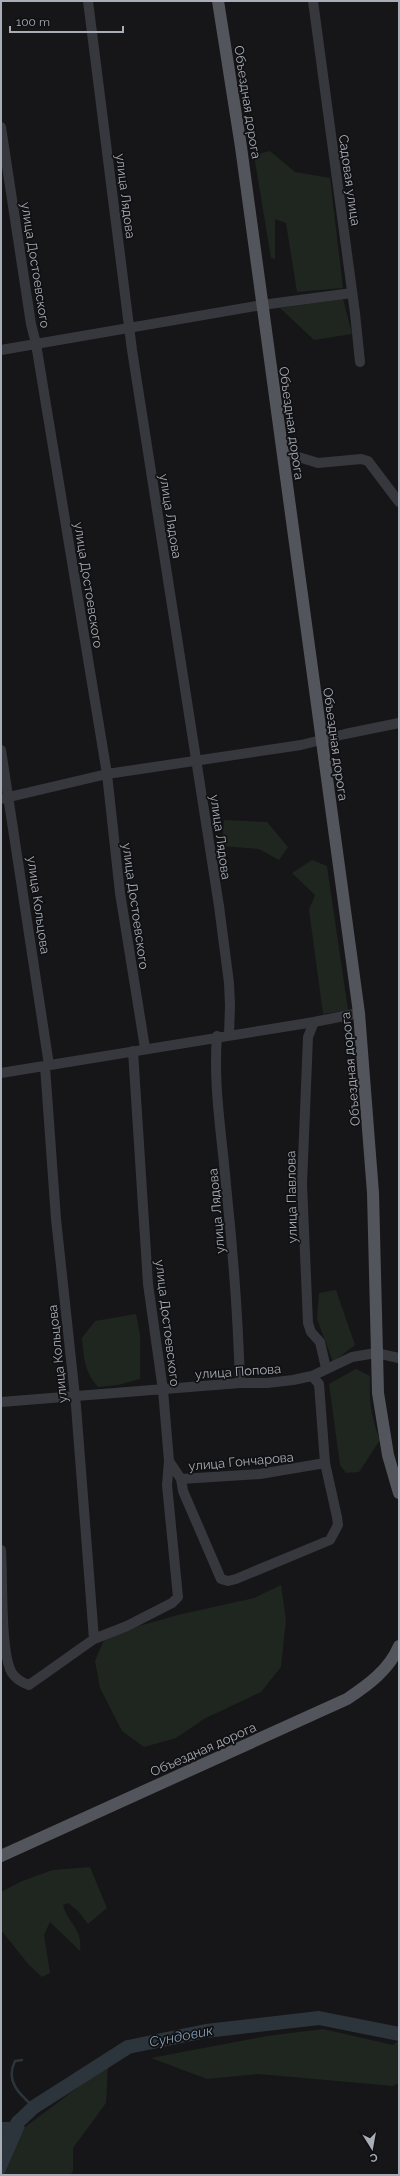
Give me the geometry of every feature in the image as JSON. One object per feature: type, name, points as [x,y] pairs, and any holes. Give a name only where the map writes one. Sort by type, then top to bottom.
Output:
[{"type":"main road","name":"Объездная дорога","points":[[218,1],[241,147],[359,1013],[373,1193],[378,1393],[383,1431],[399,1493]]},
{"type":"main road","name":"Объездная дорога","points":[[1,1856],[347,1699],[371,1683],[385,1668],[399,1646]]},
{"type":"street","name":"улица Лядова","points":[[88,1],[130,328],[167,580],[198,761],[229,983],[229,1035]]},
{"type":"street","name":"Садовая улица","points":[[313,1],[360,362]]},
{"type":"street","name":"улица Достоевского","points":[[1,127],[31,324],[36,344],[107,774],[120,893],[145,1048]]},
{"type":"street","points":[[1,350],[262,305],[352,293]]},
{"type":"street","points":[[282,452],[318,463],[361,459],[368,461],[399,502]]},
{"type":"street","points":[[5,797],[107,774],[259,752],[399,723]]},
{"type":"street","name":"улица Кольцова","points":[[1,750],[5,797],[47,1065],[56,1219],[75,1396],[94,1639]]},
{"type":"street","points":[[1,1073],[217,1036],[314,1022],[359,1013]]},
{"type":"street","name":"улица Павлова","points":[[314,1022],[308,1037],[302,1184],[308,1323],[311,1332],[320,1342],[326,1368]]},
{"type":"street","name":"улица Лядова","points":[[217,1036],[215,1074],[232,1241],[238,1317],[240,1383]]},
{"type":"street","name":"улица Достоевского","points":[[94,1639],[127,1626],[172,1603],[178,1597],[167,1485],[169,1461],[163,1390],[148,1284],[133,1051]]},
{"type":"street","points":[[376,1353],[399,1358]]},
{"type":"street","name":"улица Попова","points":[[1,1402],[240,1383],[267,1383],[312,1376],[326,1368],[352,1357],[376,1353]]},
{"type":"street","points":[[181,1479],[183,1491],[222,1579],[228,1581],[236,1580],[330,1540],[338,1525],[325,1463],[319,1384],[312,1376]]},
{"type":"street","name":"улица Гончарова","points":[[169,1461],[181,1479],[260,1474],[325,1463]]},
{"type":"street","points":[[1,1550],[2,1610],[8,1662],[12,1673],[21,1682],[29,1685],[94,1639]]},
{"type":"shaded area","points":[[270,151],[295,172],[330,178],[343,288],[297,292],[286,223],[275,219],[275,259],[271,258],[254,155]]},
{"type":"shaded area","points":[[343,299],[352,334],[314,340],[280,308]]},
{"type":"shaded area","points":[[224,820],[267,822],[288,847],[279,860],[259,849],[222,846]]},
{"type":"shaded area","points":[[312,860],[327,866],[348,1010],[323,1014],[309,910],[315,895],[292,873]]},
{"type":"shaded area","points":[[336,1290],[355,1345],[333,1362],[317,1319],[319,1293]]},
{"type":"shaded area","points":[[136,1314],[140,1335],[140,1379],[118,1385],[98,1387],[87,1370],[82,1338],[95,1321]]},
{"type":"shaded area","points":[[356,1369],[370,1376],[371,1409],[374,1424],[380,1440],[359,1472],[346,1473],[340,1465],[329,1384]]},
{"type":"shaded area","points":[[281,1585],[286,1620],[281,1667],[261,1692],[204,1719],[176,1738],[144,1747],[122,1731],[100,1688],[95,1661],[104,1640],[139,1626],[178,1615],[254,1598]]},
{"type":"shaded area","points":[[90,1867],[107,1908],[88,1924],[78,1911],[68,1903],[63,1905],[68,1917],[77,1931],[80,1951],[50,1922],[44,1935],[50,1973],[42,1977],[29,1965],[1,1930],[1,1892],[22,1881],[53,1870]]},
{"type":"shaded area","points":[[323,2029],[393,2045],[399,2040],[399,2083],[393,2086],[258,2074],[207,2079],[151,2058],[267,2036]]},
{"type":"shaded area","points":[[108,2065],[106,2103],[73,2148],[73,2171],[70,2175],[4,2175],[25,2127]]},
{"type":"shaded area","points":[[1,2122],[18,2122],[25,2127],[4,2175],[1,2175]]},
{"type":"waterway","name":"Сундовик","points":[[1,2151],[18,2122],[34,2107],[128,2047],[206,2031],[319,2018],[399,2034]]},
{"type":"waterway","points":[[22,2060],[15,2061],[12,2068],[13,2081],[15,2087],[23,2097],[34,2107]]}]
